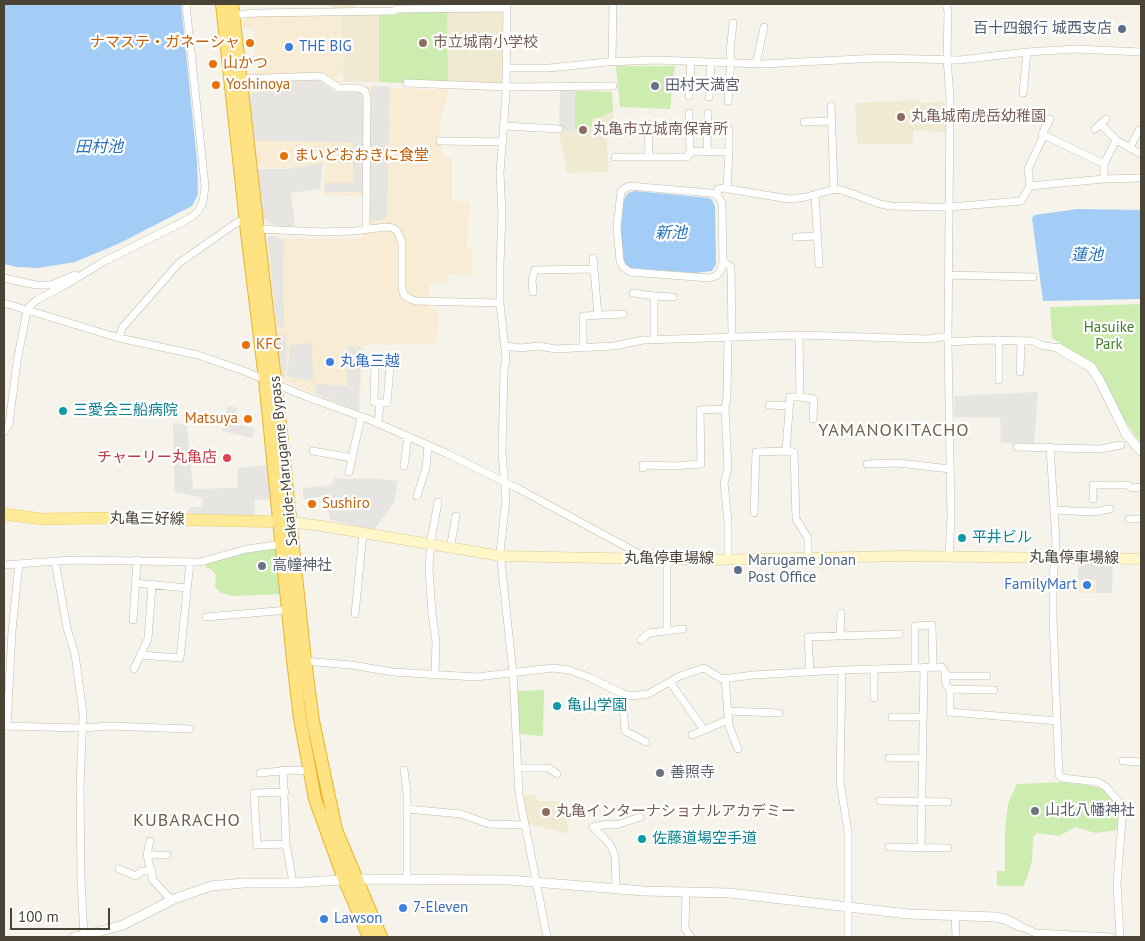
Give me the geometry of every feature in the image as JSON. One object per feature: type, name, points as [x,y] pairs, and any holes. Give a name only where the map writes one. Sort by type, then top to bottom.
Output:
[{"type":"highway","name":"Sakaide-Marugame Bypass","points":[[222,4],[236,80],[257,229],[299,661],[300,719],[316,799],[350,879],[381,937]]},
{"type":"highway","name":"Sakaide-Marugame Bypass","points":[[232,10],[246,219],[271,381]]},
{"type":"highway","name":"Sakaide-Marugame Bypass","points":[[285,522],[283,544],[288,610],[336,830],[369,937]]},
{"type":"main road","name":"丸亀三好線","points":[[4,514],[42,519],[103,518],[285,522]]},
{"type":"main road","name":"丸亀停車場線","points":[[285,522],[501,556],[650,560],[904,556],[1141,558]]},
{"type":"street","points":[[4,278],[36,285],[51,284],[103,262],[183,222],[199,210],[203,202],[205,186],[186,4]]},
{"type":"street","points":[[612,61],[613,4]]},
{"type":"street","points":[[946,4],[948,11],[947,60],[950,97],[949,557]]},
{"type":"street","points":[[232,10],[257,13],[394,11],[397,9],[507,6],[507,68],[500,173],[502,214],[500,303],[506,346],[502,453],[506,499],[500,552],[514,673],[519,794],[547,937]]},
{"type":"street","points":[[728,101],[733,22]]},
{"type":"street","points":[[756,64],[764,27]]},
{"type":"street","points":[[507,68],[549,68],[612,61],[656,60],[756,64],[879,58],[960,60],[1028,52],[1076,49],[1141,52]]},
{"type":"street","points":[[1023,93],[1028,52]]},
{"type":"street","points":[[689,96],[691,62]]},
{"type":"street","points":[[709,96],[711,63]]},
{"type":"street","points":[[236,80],[321,76],[339,88],[358,88],[365,91],[367,98],[366,229]]},
{"type":"street","points":[[406,83],[506,87],[613,86]]},
{"type":"street","points":[[832,106],[834,190]]},
{"type":"street","points":[[689,113],[690,153]]},
{"type":"street","points":[[707,152],[708,114]]},
{"type":"street","points":[[716,195],[718,189],[723,188],[789,199],[842,190],[880,204],[891,206],[949,207],[1021,201],[1030,186],[1028,169],[1050,119]]},
{"type":"street","points":[[804,122],[832,120]]},
{"type":"street","points":[[648,124],[649,157]]},
{"type":"street","points":[[1101,124],[1116,140],[1141,154]]},
{"type":"street","points":[[504,126],[559,129]]},
{"type":"street","points":[[727,189],[730,152],[729,130]]},
{"type":"street","points":[[1130,148],[1140,130]]},
{"type":"street","points":[[1044,135],[1104,164]]},
{"type":"street","points":[[1104,179],[1104,164],[1116,140]]},
{"type":"street","points":[[440,141],[503,142]]},
{"type":"street","points":[[615,157],[687,157],[691,151],[730,152]]},
{"type":"street","points":[[1030,186],[1104,179],[1141,178]]},
{"type":"street","points":[[629,186],[716,195],[722,203],[723,261],[721,270],[716,276],[709,278],[630,272],[623,267],[620,261],[617,227],[621,191],[629,186]]},
{"type":"street","points":[[815,195],[819,264]]},
{"type":"street","points":[[119,338],[122,328],[179,263],[236,223],[246,219]]},
{"type":"street","points":[[257,229],[324,232],[392,228],[400,236],[402,242],[402,288],[404,294],[410,299],[416,301],[500,303]]},
{"type":"street","points":[[796,237],[817,236]]},
{"type":"street","points":[[594,258],[598,315]]},
{"type":"street","points":[[723,261],[731,268],[730,337],[725,409],[728,469],[724,482],[728,522],[728,559]]},
{"type":"street","points":[[4,432],[9,424],[17,362],[27,310],[38,299],[103,262]]},
{"type":"street","points":[[533,292],[532,280],[535,270],[594,269]]},
{"type":"street","points":[[949,275],[1033,277]]},
{"type":"street","points":[[633,293],[673,297]]},
{"type":"street","points":[[654,296],[654,340]]},
{"type":"street","points":[[4,303],[119,338],[198,355],[378,423],[504,482],[650,560]]},
{"type":"street","points":[[583,348],[582,316],[623,314]]},
{"type":"street","points":[[506,346],[521,348],[538,346],[583,348],[614,346],[643,340],[800,335],[1033,341],[1041,345],[1058,348],[1091,367],[1126,434],[1141,451]]},
{"type":"street","points":[[800,335],[800,397]]},
{"type":"street","points":[[999,340],[1002,370],[999,380]]},
{"type":"street","points":[[1020,372],[1021,341]]},
{"type":"street","points":[[389,364],[387,403],[380,403],[374,402],[375,365],[389,364]]},
{"type":"street","points":[[786,451],[790,397],[814,399],[813,419]]},
{"type":"street","points":[[378,423],[380,403]]},
{"type":"street","points":[[769,405],[789,406]]},
{"type":"street","points":[[643,468],[643,464],[674,466],[701,464],[700,410],[725,409]]},
{"type":"street","points":[[349,472],[361,417]]},
{"type":"street","points":[[404,466],[408,436]]},
{"type":"street","points":[[417,496],[426,468],[428,445]]},
{"type":"street","points":[[1017,447],[1100,449],[1121,445]]},
{"type":"street","points":[[1050,448],[1056,541],[1053,618],[1059,776],[1062,778],[1098,782],[1106,787],[1123,807],[1117,883],[1120,937]]},
{"type":"street","points":[[313,450],[352,458]]},
{"type":"street","points":[[754,513],[756,452],[794,452],[796,519],[808,538],[808,557]]},
{"type":"street","points":[[867,464],[898,463],[950,469]]},
{"type":"street","points":[[1093,499],[1093,485],[1141,487]]},
{"type":"street","points":[[435,675],[436,642],[432,621],[429,569],[438,502]]},
{"type":"street","points":[[1054,510],[1093,512],[1110,509]]},
{"type":"street","points":[[450,549],[456,516]]},
{"type":"street","points":[[1129,518],[1141,519]]},
{"type":"street","points":[[355,614],[363,533]]},
{"type":"street","points":[[4,565],[55,561],[137,560],[200,562],[247,549],[283,544]]},
{"type":"street","points":[[133,620],[137,560]]},
{"type":"street","points":[[667,631],[668,560]]},
{"type":"street","points":[[55,561],[67,628],[75,654],[83,712],[80,787],[80,937],[123,925],[171,900],[196,890],[226,884],[293,884],[350,879],[536,882],[644,891],[755,895],[908,914],[996,917],[1020,926],[1031,934],[1111,937]]},
{"type":"street","points":[[140,655],[180,658],[190,562]]},
{"type":"street","points":[[19,564],[5,726],[82,728],[110,726],[190,729]]},
{"type":"street","points":[[135,583],[187,588]]},
{"type":"street","points":[[134,669],[148,639],[152,584]]},
{"type":"street","points":[[206,617],[288,610]]},
{"type":"street","points":[[840,636],[841,613]]},
{"type":"street","points":[[915,667],[915,626],[932,625],[933,667]]},
{"type":"street","points":[[640,640],[649,633],[684,629]]},
{"type":"street","points":[[810,672],[808,637],[899,634]]},
{"type":"street","points":[[299,661],[351,665],[394,672],[476,677],[553,668],[569,670],[631,696],[648,694],[680,676],[704,668],[716,676],[725,678],[874,668],[942,666],[946,676],[946,685],[950,689],[950,712],[1057,721]]},
{"type":"street","points":[[921,848],[924,667]]},
{"type":"street","points":[[874,668],[874,698]]},
{"type":"street","points":[[842,670],[840,781],[848,832],[848,937]]},
{"type":"street","points":[[946,676],[987,676]]},
{"type":"street","points":[[725,678],[729,726],[738,749]]},
{"type":"street","points":[[670,682],[704,730]]},
{"type":"street","points":[[950,689],[994,690]]},
{"type":"street","points":[[622,693],[625,731],[646,742]]},
{"type":"street","points":[[727,711],[778,713]]},
{"type":"street","points":[[892,717],[923,717]]},
{"type":"street","points":[[692,735],[728,720]]},
{"type":"street","points":[[889,758],[922,758]]},
{"type":"street","points":[[1123,762],[1141,762]]},
{"type":"street","points":[[518,768],[549,768],[557,774]]},
{"type":"street","points":[[260,773],[283,770],[309,771]]},
{"type":"street","points":[[283,770],[286,844],[293,884]]},
{"type":"street","points":[[404,770],[407,793],[407,879]]},
{"type":"street","points":[[285,792],[254,793],[256,845],[286,844]]},
{"type":"street","points":[[880,801],[948,802]]},
{"type":"street","points":[[407,809],[461,814],[489,824],[525,825]]},
{"type":"street","points":[[616,888],[615,856],[604,838],[593,828],[608,824],[616,825],[640,817]]},
{"type":"street","points":[[150,841],[147,854],[153,880],[171,900]]},
{"type":"street","points":[[889,847],[948,848]]},
{"type":"street","points":[[147,854],[167,855]]},
{"type":"street","points":[[119,869],[136,876],[142,871],[152,870]]},
{"type":"street","points":[[686,892],[685,929],[691,937]]},
{"type":"street","points":[[955,916],[956,937]]},
{"type":"shaded area","name":"市立城南小学校","points":[[325,4],[355,4],[355,9],[397,11],[503,11],[502,87],[343,82],[341,13]]},
{"type":"shaded area","points":[[340,14],[342,75],[337,75],[340,86],[449,90],[441,119],[440,141],[443,157],[452,158],[452,201],[470,202],[467,248],[473,249],[471,275],[448,274],[447,283],[429,282],[429,308],[438,309],[437,343],[364,345],[359,414],[284,380],[287,363],[286,335],[276,334],[264,238],[362,238],[363,196],[323,195],[325,164],[284,168],[258,167],[253,141],[248,74],[256,73],[254,29],[243,29],[242,20],[250,17]]},
{"type":"shaded area","points":[[319,80],[335,92],[360,92],[364,97],[362,192],[325,192],[325,183],[353,183],[353,142],[254,141],[248,94],[272,90],[272,82]]},
{"type":"shaded area","points":[[371,86],[390,86],[387,216],[383,220],[369,220]]},
{"type":"shaded area","name":"丸亀市立城南保育所","points":[[560,90],[612,92],[614,119],[609,124],[609,127],[606,128],[609,172],[567,173],[559,132]]},
{"type":"shaded area","points":[[560,90],[575,91],[575,130],[559,132]]},
{"type":"shaded area","name":"丸亀城南虎岳幼稚園","points":[[918,100],[919,103],[945,102],[946,133],[922,130],[913,131],[913,144],[857,144],[855,103]]},
{"type":"shaded area","points":[[323,163],[320,189],[291,193],[295,227],[277,227],[263,218],[257,169],[285,169]]},
{"type":"shaded area","points":[[268,236],[277,236],[284,243],[284,328],[276,326]]},
{"type":"shaded area","points":[[276,334],[286,335],[287,363],[284,380],[281,376]]},
{"type":"shaded area","points":[[312,343],[313,382],[287,376],[290,345]]},
{"type":"shaded area","points":[[348,346],[360,346],[359,412],[315,393],[316,384],[347,386]]},
{"type":"shaded area","points":[[1038,392],[1034,443],[1001,443],[1000,418],[954,417],[954,396]]},
{"type":"shaded area","points":[[227,406],[237,408],[234,424],[255,428],[252,438],[222,431]]},
{"type":"shaded area","points":[[173,423],[187,425],[193,489],[237,488],[238,468],[267,465],[270,499],[255,500],[255,515],[187,515],[189,507],[201,507],[203,498],[175,492]]},
{"type":"shaded area","points":[[334,477],[398,481],[394,503],[374,530],[330,520],[326,496],[303,499],[303,488],[332,485]]},
{"type":"shaded area","points":[[1078,562],[1112,593],[1077,593]]},
{"type":"shaded area","points":[[1078,562],[1113,563],[1112,593],[1096,593],[1096,580],[1078,579]]},
{"type":"shaded area","name":"丸亀インターナショナルアカデミー","points":[[523,795],[536,795],[537,801],[565,801],[569,834],[528,824]]},
{"type":"green space","points":[[447,11],[448,85],[379,82],[379,13]]},
{"type":"green space","points":[[616,66],[675,66],[670,109],[620,107]]},
{"type":"green space","points":[[575,91],[612,92],[613,111],[599,118],[592,118],[592,126],[575,130]]},
{"type":"green space","name":"Hasuike Park","points":[[1141,304],[1141,442],[1122,416],[1106,382],[1090,362],[1052,338],[1050,307]]},
{"type":"green space","points":[[276,548],[281,594],[234,596],[221,593],[215,587],[216,575],[211,569],[206,568],[206,563],[246,551]]},
{"type":"green space","points":[[544,690],[543,736],[518,734],[517,691]]},
{"type":"green space","points":[[1065,782],[1102,788],[1120,808],[1118,830],[1095,833],[1075,827],[1059,836],[1037,833],[1033,837],[1032,861],[1023,886],[997,886],[997,871],[1005,871],[1005,830],[1008,804],[1017,784]]},
{"type":"water","name":"田村池","points":[[4,4],[181,4],[197,161],[198,194],[192,206],[118,244],[75,262],[38,268],[4,264]]},
{"type":"water","name":"新池","points":[[635,191],[709,198],[712,200],[715,206],[716,264],[712,271],[695,273],[630,268],[626,265],[623,261],[620,230],[622,203],[628,193]]},
{"type":"water","name":"蓮池","points":[[1077,209],[1141,210],[1141,299],[1043,301],[1032,218],[1035,215]]},
{"type":"place","name":"百十四銀行 城西支店","points":[[1122,29]]},
{"type":"place","name":"ナマステ・ガネーシャ","points":[[250,43]]},
{"type":"place","name":"市立城南小学校","points":[[423,43]]},
{"type":"place","name":"THE BIG","points":[[289,47]]},
{"type":"place","name":"山かつ","points":[[213,64]]},
{"type":"place","name":"Yoshinoya","points":[[216,85]]},
{"type":"place","name":"田村天満宮","points":[[655,86]]},
{"type":"place","name":"丸亀城南虎岳幼稚園","points":[[901,117]]},
{"type":"place","name":"丸亀市立城南保育所","points":[[583,130]]},
{"type":"place","name":"まいどおおきに食堂","points":[[284,156]]},
{"type":"place","name":"KFC","points":[[246,345]]},
{"type":"place","name":"丸亀三越","points":[[330,362]]},
{"type":"place","name":"三愛会三船病院","points":[[63,411]]},
{"type":"place","name":"Matsuya","points":[[248,419]]},
{"type":"place","name":"チャーリー丸亀店","points":[[227,458]]},
{"type":"place","name":"Sushiro","points":[[312,504]]},
{"type":"place","name":"平井ビル","points":[[962,538]]},
{"type":"place","name":"高幢神社","points":[[262,566]]},
{"type":"place","name":"Marugame Jonan Post Office","points":[[738,570]]},
{"type":"place","name":"FamilyMart","points":[[1087,585]]},
{"type":"place","name":"亀山学園","points":[[557,706]]},
{"type":"place","name":"善照寺","points":[[660,773]]},
{"type":"place","name":"山北八幡神社","points":[[1035,811]]},
{"type":"place","name":"丸亀インターナショナルアカデミー","points":[[546,812]]},
{"type":"place","name":"佐藤道場空手道","points":[[642,839]]},
{"type":"place","name":"7-Eleven","points":[[403,908]]},
{"type":"place","name":"Lawson","points":[[324,919]]},
{"type":"district","name":"YAMANOKITACHO","points":[[894,431]]},
{"type":"district","name":"KUBARACHO","points":[[187,821]]}]
